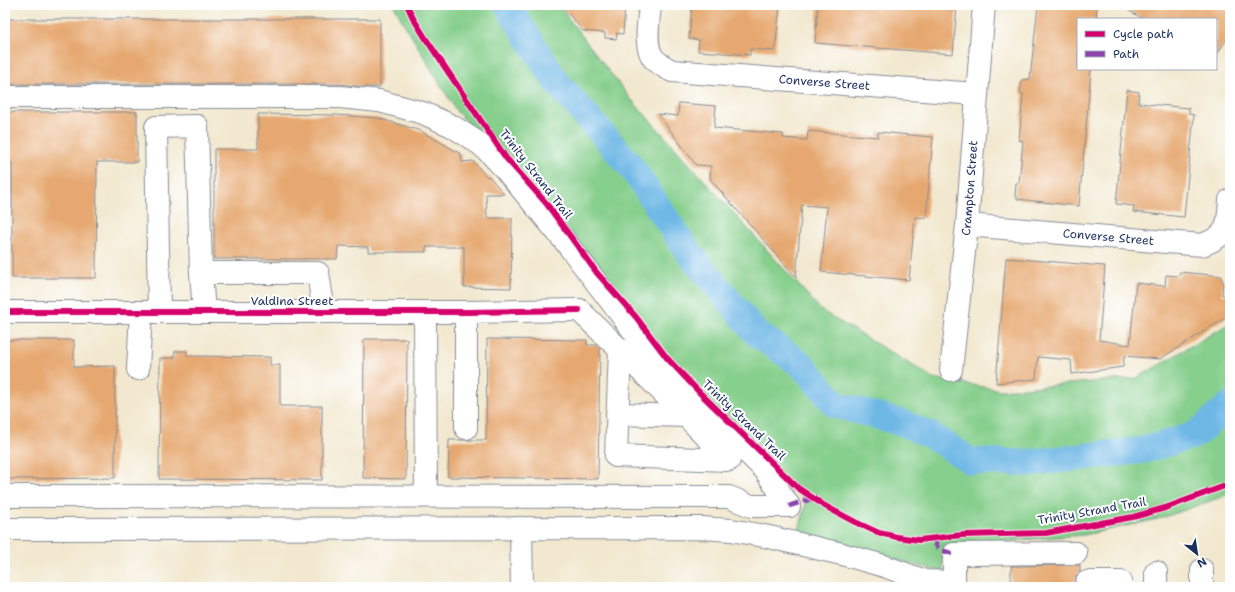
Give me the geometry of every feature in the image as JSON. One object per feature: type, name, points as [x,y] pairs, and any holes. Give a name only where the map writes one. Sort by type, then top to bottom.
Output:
[{"type":"street","name":"Converse Street","points":[[650,5],[647,43],[652,56],[660,64],[672,71],[976,94]]},
{"type":"street","name":"Crampton Street","points":[[951,370],[967,225],[984,5]]},
{"type":"street","points":[[5,97],[340,97],[379,101],[423,113],[452,126],[480,144],[505,169],[568,245],[658,362],[765,470],[789,506],[751,506],[729,497],[5,496]]},
{"type":"street","points":[[138,369],[150,312],[156,127],[197,126],[201,273],[204,312]]},
{"type":"street","name":"Converse Street","points":[[967,225],[1202,245],[1213,241],[1224,233],[1228,220],[1230,200]]},
{"type":"street","points":[[201,273],[318,273],[324,312]]},
{"type":"street","points":[[603,291],[579,310],[620,349],[729,460],[616,456],[620,349]]},
{"type":"street","name":"Valdina Street","points":[[5,312],[466,312],[579,310]]},
{"type":"street","points":[[424,312],[426,496]]},
{"type":"street","points":[[466,312],[466,428]]},
{"type":"street","points":[[617,414],[687,416]]},
{"type":"street","points":[[521,528],[522,587]]},
{"type":"street","points":[[5,529],[702,528],[731,530],[769,537],[842,554],[884,566],[925,584],[954,584],[954,554],[1076,553]]},
{"type":"street","points":[[1087,587],[1087,582],[1121,582],[1121,587]]},
{"type":"green space","points":[[394,5],[558,5],[629,97],[822,311],[933,378],[1001,390],[1137,378],[1230,323],[1230,494],[1162,518],[1084,535],[942,546],[943,572],[798,534],[807,499],[754,467],[492,146],[457,112]]},
{"type":"building","points":[[561,5],[625,5],[623,34],[617,33],[616,39],[605,38],[605,33],[583,31]]},
{"type":"building","points":[[692,5],[780,5],[775,51],[750,49],[750,55],[698,51],[699,40],[689,39]]},
{"type":"building","points":[[818,5],[957,5],[953,54],[815,43]]},
{"type":"building","points":[[1038,5],[1097,5],[1096,18],[1077,18],[1077,70],[1091,70],[1079,206],[1017,199],[1017,196],[1015,196],[1016,183],[1019,183],[1023,141],[1019,140],[1023,94],[1020,93],[1022,80],[1030,79]]},
{"type":"building","points":[[1120,5],[1230,5],[1230,34],[1217,54],[1217,18],[1141,18]]},
{"type":"building","points":[[5,19],[380,19],[380,87],[363,87],[340,84],[5,84]]},
{"type":"building","points":[[1127,90],[1139,92],[1138,103],[1189,108],[1189,114],[1194,115],[1184,217],[1133,212],[1134,206],[1116,204]]},
{"type":"building","points":[[679,103],[716,106],[714,128],[783,134],[783,138],[807,140],[808,131],[878,137],[878,132],[933,137],[926,218],[915,217],[909,280],[821,272],[827,207],[802,205],[796,277],[710,179],[711,166],[696,165],[658,114],[678,116]]},
{"type":"building","points":[[5,112],[137,112],[137,162],[97,162],[96,278],[12,278],[12,163],[5,163]]},
{"type":"building","points":[[258,114],[336,115],[378,118],[421,131],[461,154],[462,162],[473,161],[487,177],[489,176],[504,194],[486,194],[487,218],[512,218],[511,288],[464,287],[464,247],[426,247],[426,252],[368,252],[368,247],[338,246],[337,259],[214,259],[214,149],[258,149]]},
{"type":"building","points":[[1006,258],[1105,266],[1099,340],[1130,345],[1136,283],[1165,286],[1166,275],[1179,276],[1180,272],[1221,276],[1221,279],[1223,280],[1222,295],[1230,295],[1230,315],[1160,359],[1124,356],[1123,367],[1072,374],[1071,360],[1038,357],[1036,379],[996,383]]},
{"type":"building","points":[[364,339],[407,339],[406,479],[363,478]]},
{"type":"building","points":[[487,339],[587,340],[587,345],[597,345],[600,347],[598,479],[448,477],[449,440],[486,440]]},
{"type":"building","points":[[5,340],[74,340],[74,367],[115,366],[115,478],[5,479]]},
{"type":"building","points":[[175,351],[187,351],[187,356],[270,357],[270,365],[280,365],[280,406],[322,406],[322,480],[159,479],[160,358],[174,358]]},
{"type":"building","points":[[1080,565],[1080,572],[1076,576],[1074,587],[1011,587],[1011,566]]},
{"type":"waterway","points":[[507,5],[557,83],[630,165],[689,253],[757,334],[801,364],[836,405],[903,423],[932,436],[971,461],[1028,463],[1144,450],[1195,435],[1230,405]]},
{"type":"marked path","points":[[789,506],[813,498]]},
{"type":"marked path","points":[[935,539],[935,543],[939,548],[954,554]]},
{"type":"cycle path","name":"Trinity Strand Trail","points":[[407,5],[426,39],[506,158],[546,203],[597,273],[636,317],[667,358],[701,394],[798,488],[825,506],[879,533],[919,540],[962,535],[1046,533],[1133,517],[1165,508],[1230,484]]},
{"type":"cycle path","points":[[5,312],[466,312],[579,310]]}]
